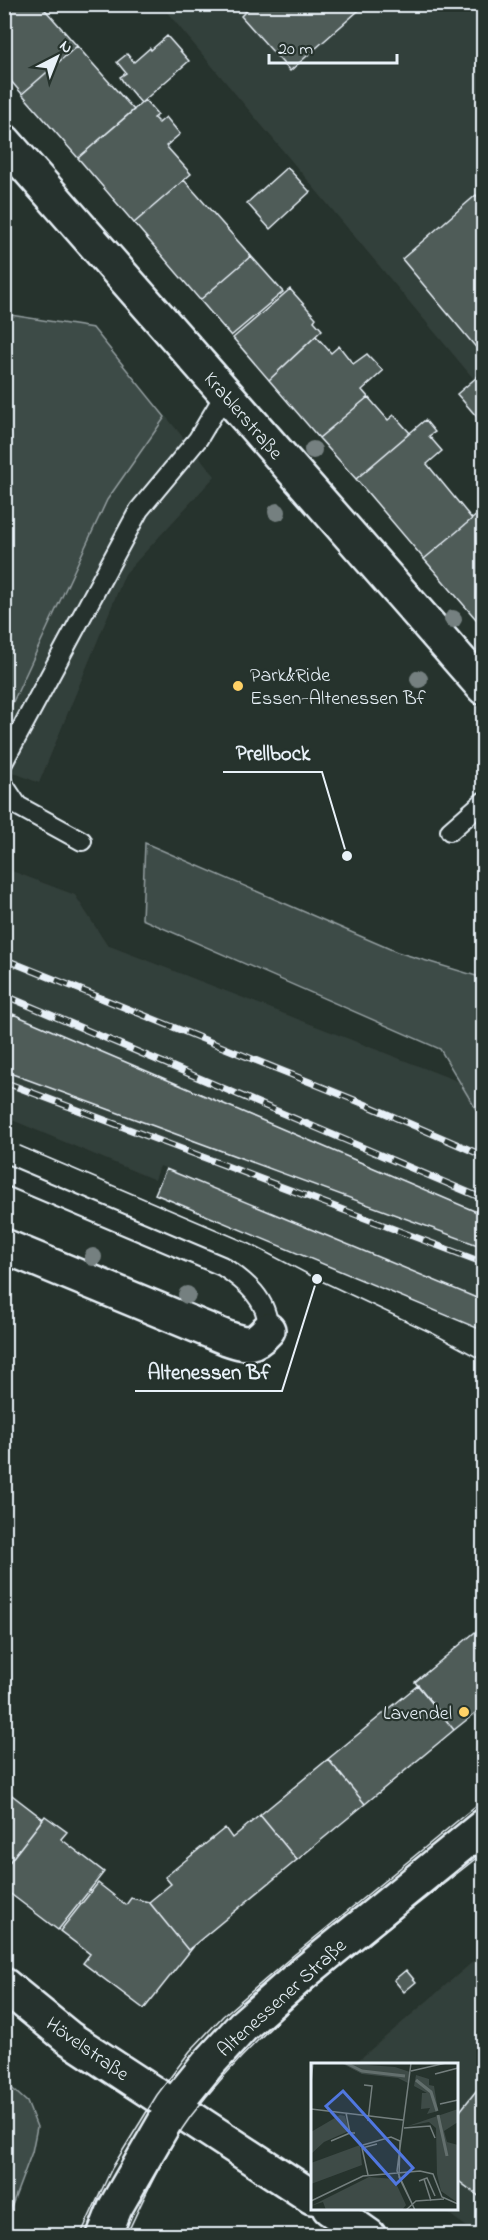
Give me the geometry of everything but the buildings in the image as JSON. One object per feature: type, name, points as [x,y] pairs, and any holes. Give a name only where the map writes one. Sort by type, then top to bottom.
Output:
[{"type":"street","name":"Krablerstraße","points":[[4,141],[433,628],[483,688]]},
{"type":"street","points":[[4,1246],[226,1338],[258,1341],[268,1330]]},
{"type":"street","name":"Altenessener Straße","points":[[104,2235],[116,2208],[174,2106],[208,2064],[260,2011],[300,1976],[483,1826]]},
{"type":"street","name":"Hövelstraße","points":[[4,1985],[69,2038],[311,2196]]},
{"type":"street","points":[[332,2210],[369,2235]]},
{"type":"lane","points":[[4,761],[139,510],[198,439],[225,394]]},
{"type":"lane","points":[[4,785],[18,806],[82,841]]},
{"type":"lane","points":[[450,831],[483,801]]},
{"type":"lane","points":[[4,1174],[222,1266],[243,1279],[257,1297],[268,1316],[268,1330]]},
{"type":"shaded area","points":[[161,5],[483,5],[483,390]]},
{"type":"shaded area","points":[[4,314],[93,328],[215,476],[125,574],[39,783],[5,769]]},
{"type":"shaded area","points":[[4,314],[93,328],[165,417],[107,500],[5,719]]},
{"type":"shaded area","points":[[145,843],[397,952],[483,978],[483,1116],[477,1111],[440,1049],[142,919]]},
{"type":"shaded area","points":[[4,868],[75,895],[107,945],[483,1091],[483,1301],[160,1166],[155,1180],[5,1117]]},
{"type":"shaded area","points":[[483,1953],[483,2235],[478,2235],[443,2210],[458,2210],[458,2063],[355,2063]]},
{"type":"shaded area","points":[[5,2082],[27,2102],[37,2127],[32,2152],[5,2224]]},
{"type":"tram line","points":[[20,1146],[250,1244],[484,1361]]},
{"type":"tram line","points":[[80,2236],[112,2168],[157,2095],[190,2051],[223,2016],[295,1954],[484,1799]]},
{"type":"tram line","points":[[126,2236],[173,2144],[191,2116],[222,2078],[256,2042],[329,1975],[484,1852]]},
{"type":"railway","points":[[4,959],[362,1103],[484,1156]]},
{"type":"railway","points":[[4,995],[484,1199]]},
{"type":"railway","points":[[4,1082],[484,1263]]},
{"type":"place","name":"Park&Ride Essen-Altenessen Bf","points":[[238,686]]},
{"type":"place","name":"Prellbock","points":[[347,856]]},
{"type":"place","name":"Altenessen Bf","points":[[317,1279]]},
{"type":"place","name":"Lavendel","points":[[464,1712]]}]
